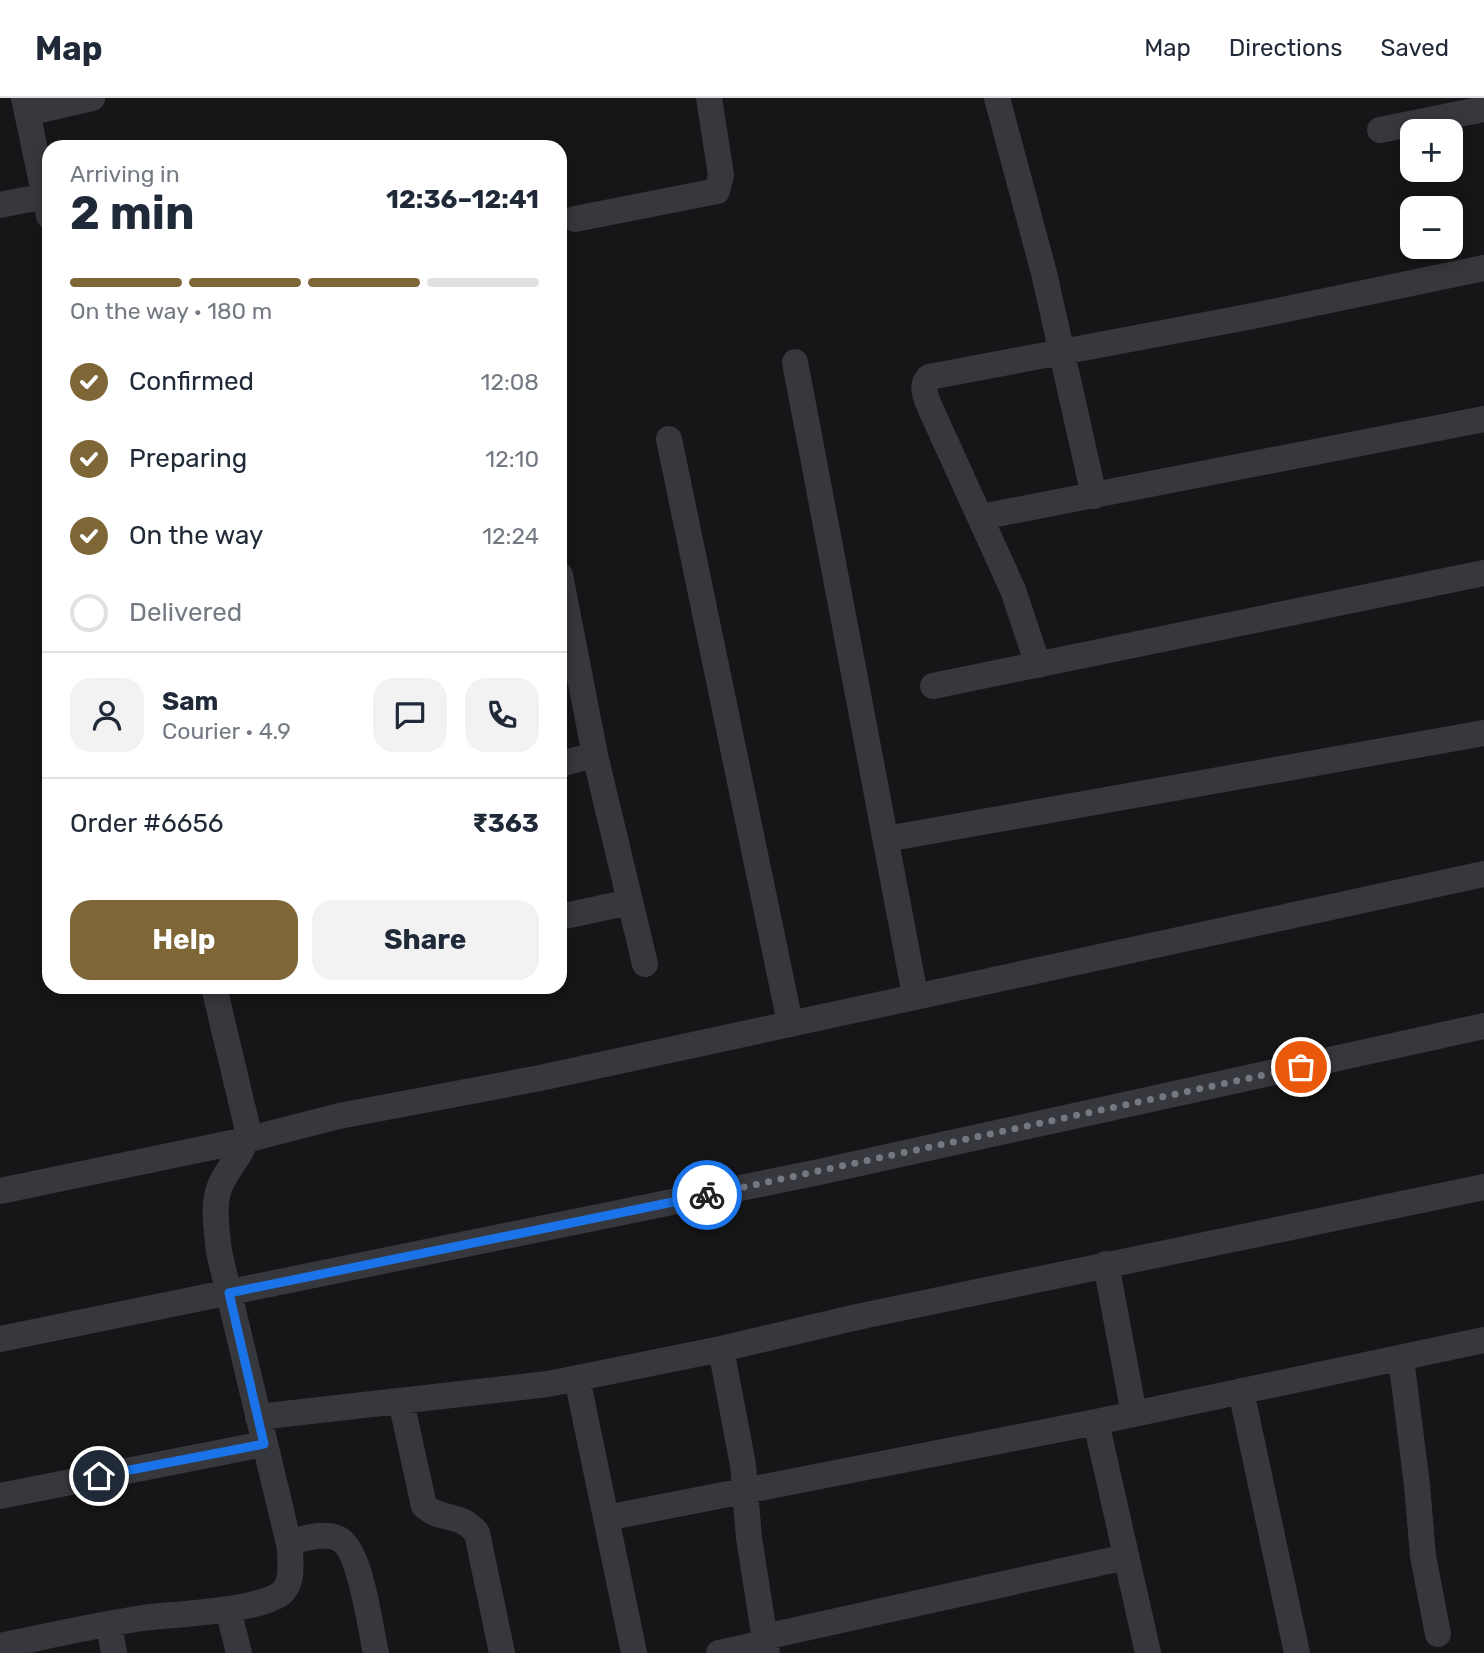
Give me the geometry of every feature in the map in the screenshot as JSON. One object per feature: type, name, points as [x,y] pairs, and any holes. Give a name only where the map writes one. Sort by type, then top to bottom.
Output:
[{"type":"street","points":[[42,183],[25,106],[92,98]]},
{"type":"street","points":[[575,219],[718,191],[721,174],[709,98]]},
{"type":"street","points":[[997,98],[1041,261],[1094,496]]},
{"type":"street","points":[[1380,130],[1484,109]]},
{"type":"street","points":[[0,205],[42,206]]},
{"type":"street","points":[[1038,665],[1020,609],[932,412],[923,388],[929,377],[1258,315],[1484,268]]},
{"type":"street","points":[[794,362],[915,995]]},
{"type":"street","points":[[981,517],[1484,419]]},
{"type":"street","points":[[669,439],[790,1023]]},
{"type":"street","points":[[933,686],[1484,573]]},
{"type":"street","points":[[567,629],[645,964]]},
{"type":"street","points":[[886,839],[1484,733]]},
{"type":"street","points":[[567,762],[595,755]]},
{"type":"street","points":[[0,1191],[246,1140],[312,1122],[540,1078],[1484,874]]},
{"type":"street","points":[[567,916],[630,902]]},
{"type":"street","points":[[0,1646],[144,1618],[228,1609],[273,1598],[285,1589],[290,1573],[289,1542],[219,1252],[218,1200],[221,1183],[242,1153],[247,1126],[218,994]]},
{"type":"street","points":[[0,1339],[818,1172],[1484,1026]]},
{"type":"street","points":[[258,1416],[518,1389],[577,1378],[1484,1187]]},
{"type":"street","points":[[1106,1265],[1134,1413]]},
{"type":"street","points":[[606,1518],[1096,1422],[1484,1340]]},
{"type":"street","points":[[721,1349],[743,1465],[752,1560],[765,1645]]},
{"type":"street","points":[[1401,1358],[1423,1556],[1438,1634]]},
{"type":"street","points":[[577,1378],[634,1653]]},
{"type":"street","points":[[1241,1391],[1297,1653]]},
{"type":"street","points":[[401,1401],[424,1506],[430,1512],[463,1519],[477,1533],[502,1653]]},
{"type":"street","points":[[1096,1422],[1148,1653]]},
{"type":"street","points":[[0,1496],[264,1444]]},
{"type":"street","points":[[289,1542],[323,1535],[345,1542],[357,1567],[376,1653]]},
{"type":"street","points":[[719,1653],[765,1645],[1126,1557]]},
{"type":"street","points":[[228,1609],[239,1653]]},
{"type":"street","points":[[109,1625],[114,1653]]},
{"type":"way so far","points":[[707,1195],[1301,1067]]},
{"type":"route","points":[[99,1476],[264,1444],[229,1293],[707,1195]]}]
